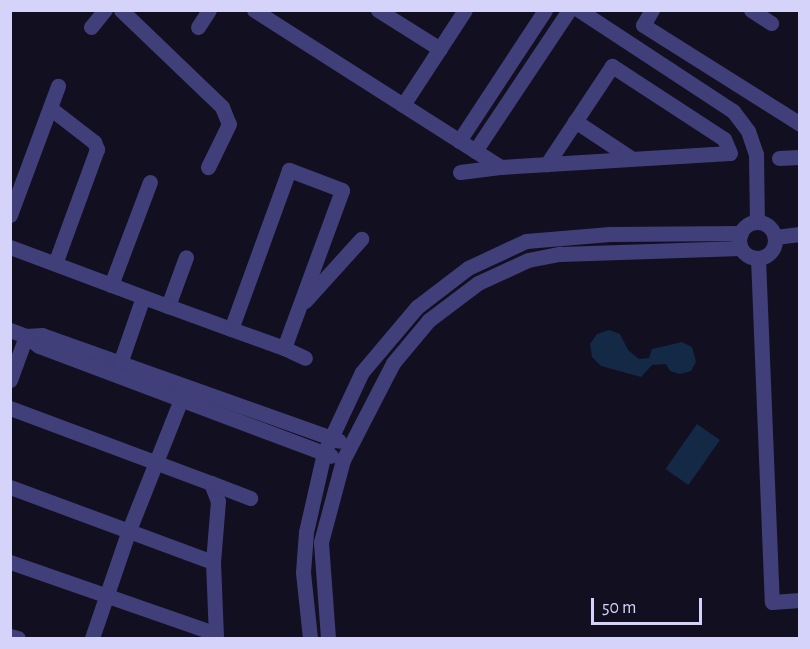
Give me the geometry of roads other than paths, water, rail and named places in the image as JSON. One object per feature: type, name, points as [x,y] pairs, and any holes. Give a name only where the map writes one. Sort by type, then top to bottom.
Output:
[{"type":"street","points":[[92,27],[105,10]]},
{"type":"street","points":[[121,10],[222,106],[229,124],[208,166]]},
{"type":"street","points":[[198,27],[209,10]]},
{"type":"street","points":[[254,10],[500,167]]},
{"type":"street","points":[[378,10],[440,48]]},
{"type":"street","points":[[403,105],[465,10]]},
{"type":"street","points":[[459,141],[545,10]]},
{"type":"street","points":[[475,151],[569,10]]},
{"type":"street","points":[[328,639],[321,542],[343,460],[349,444],[393,363],[413,336],[454,297],[502,270],[528,260],[741,240],[757,222],[756,154],[748,131],[733,111],[579,10]]},
{"type":"street","points":[[652,10],[643,25],[800,124]]},
{"type":"street","points":[[751,10],[771,23]]},
{"type":"street","points":[[460,172],[500,167],[730,153],[723,139],[612,66],[547,164]]},
{"type":"street","points":[[10,215],[58,86]]},
{"type":"street","points":[[50,108],[94,142],[97,149],[55,264]]},
{"type":"street","points":[[575,122],[631,158]]},
{"type":"street","points":[[779,158],[800,157]]},
{"type":"street","points":[[231,329],[289,170],[342,190],[284,348]]},
{"type":"street","points":[[111,285],[150,182]]},
{"type":"street","points":[[757,222],[767,225],[775,237],[771,251],[758,258]]},
{"type":"street","points":[[643,251],[644,233]]},
{"type":"street","points":[[310,639],[303,572],[306,532],[324,453],[330,437],[376,352],[417,307],[468,268],[526,241],[644,233],[741,240],[758,258],[772,602],[800,600]]},
{"type":"street","points":[[775,237],[800,234]]},
{"type":"street","points":[[299,307],[361,239]]},
{"type":"street","points":[[10,247],[284,348],[305,358]]},
{"type":"street","points":[[168,306],[186,257]]},
{"type":"street","points":[[117,370],[143,297]]},
{"type":"street","points":[[10,330],[26,336],[39,346],[117,370],[277,428],[324,453],[343,460]]},
{"type":"street","points":[[10,380],[26,336]]},
{"type":"street","points":[[117,370],[182,399],[277,428],[330,437],[349,444]]},
{"type":"street","points":[[92,639],[129,530],[182,399]]},
{"type":"street","points":[[10,408],[250,498]]},
{"type":"street","points":[[10,562],[215,636],[213,562],[218,501],[211,483]]},
{"type":"street","points":[[10,487],[213,562]]},
{"type":"street","points":[[10,636],[18,639]]},
{"type":"water","points":[[609,330],[620,334],[628,350],[639,359],[649,358],[652,349],[682,342],[692,347],[696,362],[691,371],[680,374],[670,371],[666,364],[652,365],[641,377],[601,366],[592,357],[590,344],[597,334]]},
{"type":"water","points":[[697,424],[720,440],[688,485],[665,469]]}]
